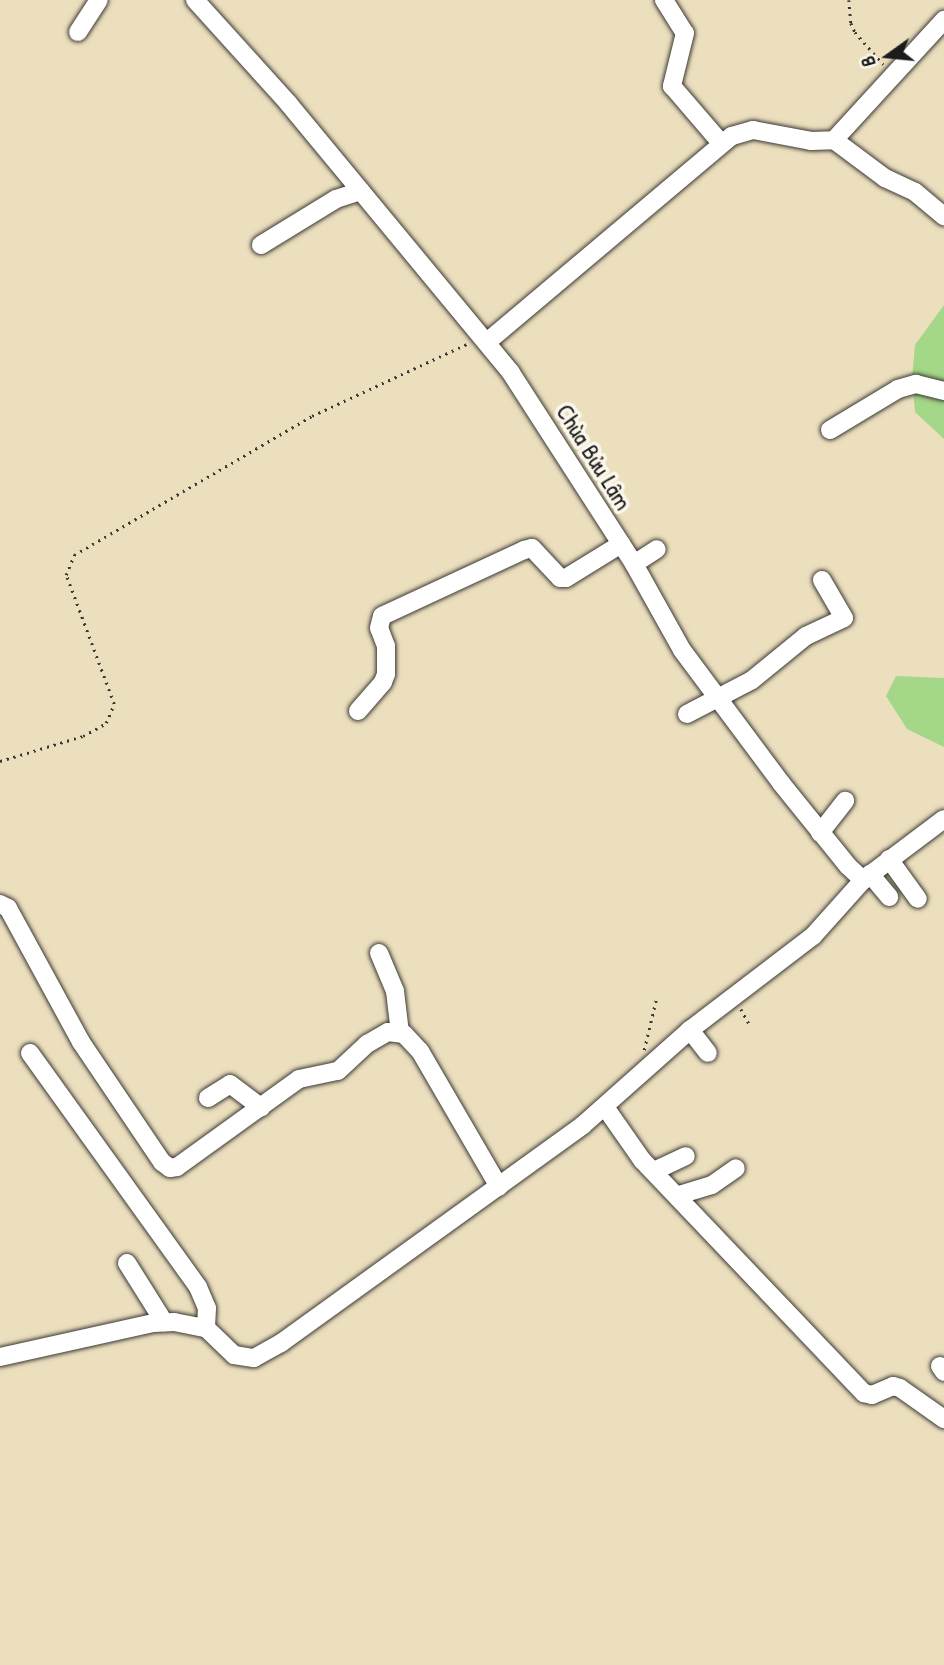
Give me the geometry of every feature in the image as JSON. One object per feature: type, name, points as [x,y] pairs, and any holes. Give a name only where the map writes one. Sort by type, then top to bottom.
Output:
[{"type":"street","points":[[78,32],[99,0]]},
{"type":"street","name":"Chùa Bửu Lâm","points":[[195,0],[288,103],[485,339],[511,373],[634,564],[682,650],[820,834],[889,897]]},
{"type":"street","points":[[664,0],[685,33],[672,86],[721,143]]},
{"type":"street","points":[[834,140],[944,20]]},
{"type":"street","points":[[485,339],[721,143],[742,132],[753,130],[811,141],[834,140],[885,178],[915,192],[944,216]]},
{"type":"street","points":[[261,245],[336,199],[361,191]]},
{"type":"street","points":[[830,430],[898,388],[916,384],[944,391]]},
{"type":"street","points":[[358,712],[386,674],[386,646],[379,628],[382,616],[524,550],[532,548],[561,578],[566,578],[621,544]]},
{"type":"street","points":[[634,564],[657,549]]},
{"type":"street","points":[[687,714],[752,680],[806,636],[844,618],[822,580]]},
{"type":"street","points":[[820,834],[845,801]]},
{"type":"street","points":[[0,1357],[164,1322],[206,1328],[234,1356],[254,1358],[281,1343],[499,1187],[605,1107],[638,1074],[690,1030],[813,936],[866,877],[944,820]]},
{"type":"street","points":[[889,859],[918,899]]},
{"type":"street","points":[[0,904],[8,908],[81,1042],[162,1162],[170,1168],[177,1167],[299,1079],[331,1074],[367,1044],[388,1032],[400,1033],[420,1051],[499,1187]]},
{"type":"street","points":[[379,953],[395,991],[400,1033]]},
{"type":"street","points":[[690,1030],[708,1053]]},
{"type":"street","points":[[30,1053],[198,1287],[207,1308],[206,1328]]},
{"type":"street","points":[[208,1098],[230,1084],[261,1107]]},
{"type":"street","points":[[605,1107],[642,1160],[679,1195],[864,1393],[872,1395],[893,1386],[900,1388],[944,1419]]},
{"type":"street","points":[[654,1171],[686,1156]]},
{"type":"street","points":[[679,1195],[712,1185],[736,1168]]},
{"type":"street","points":[[127,1264],[164,1322]]},
{"type":"path","points":[[849,0],[855,32],[893,74]]},
{"type":"path","points":[[0,761],[83,736],[106,723],[114,704],[66,575],[74,555],[312,416],[485,339]]},
{"type":"path","points":[[558,445],[585,425]]},
{"type":"path","points":[[638,1074],[656,1000]]},
{"type":"green space","points":[[944,305],[944,439],[915,412],[912,378],[915,345]]},
{"type":"green space","points":[[896,676],[944,678],[944,747],[907,729],[886,696]]}]
